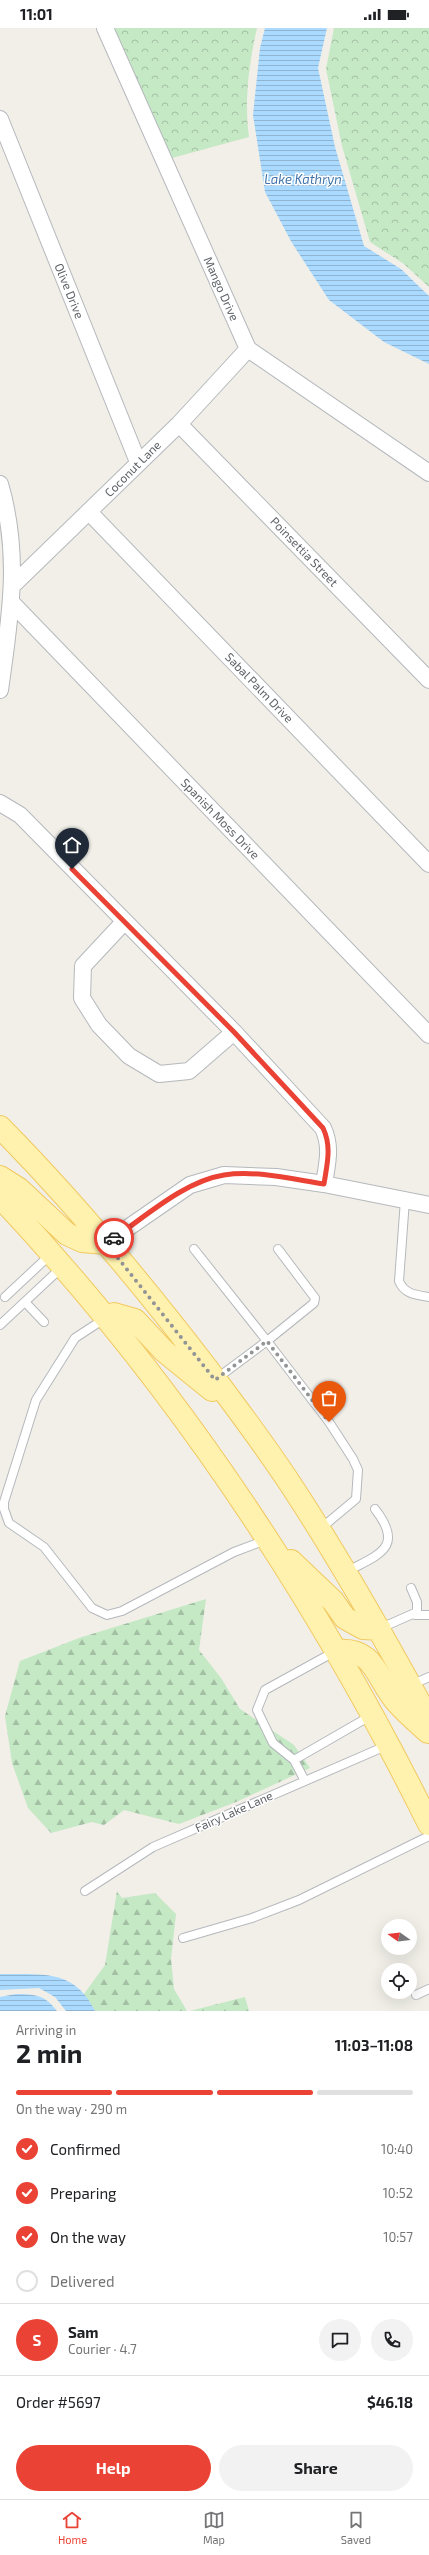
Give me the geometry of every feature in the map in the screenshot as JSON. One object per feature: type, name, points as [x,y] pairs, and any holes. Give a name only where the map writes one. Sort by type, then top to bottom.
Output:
[{"type":"main road","points":[[0,1127],[106,1243],[240,1412],[288,1481],[380,1629],[420,1681],[429,1720]]},
{"type":"main road","points":[[0,1177],[19,1189],[67,1234],[82,1241],[106,1243]]},
{"type":"main road","points":[[0,1197],[107,1318],[224,1474],[268,1540],[337,1651],[422,1805],[429,1824]]},
{"type":"main road","points":[[107,1318],[114,1314],[135,1320],[164,1351],[240,1412]]},
{"type":"main road","points":[[268,1540],[333,1601],[345,1618],[363,1628],[380,1629]]},
{"type":"main road","points":[[337,1651],[349,1649],[364,1656],[374,1666],[395,1700],[429,1733]]},
{"type":"street","name":"Mango Drive","points":[[105,28],[248,349]]},
{"type":"street","name":"Olive Drive","points":[[0,119],[138,462]]},
{"type":"street","name":"Coconut Lane","points":[[13,585],[89,512],[138,462],[179,424],[248,349]]},
{"type":"street","points":[[248,349],[429,472]]},
{"type":"street","name":"Poinsettia Street","points":[[179,424],[429,680]]},
{"type":"street","points":[[0,484],[8,510],[13,585],[12,603],[0,690]]},
{"type":"street","name":"Sabal Palm Drive","points":[[89,512],[429,864]]},
{"type":"street","name":"Spanish Moss Drive","points":[[12,603],[429,1035]]},
{"type":"street","points":[[0,803],[20,815],[234,1032],[323,1128],[328,1139],[329,1150],[324,1184]]},
{"type":"street","points":[[124,922],[83,966],[82,998],[99,1026],[129,1056],[159,1074],[189,1071],[234,1032]]},
{"type":"street","points":[[106,1243],[190,1185],[224,1175],[244,1174],[324,1184],[429,1205]]},
{"type":"lane","points":[[405,1200],[399,1281],[401,1287],[407,1292],[429,1297]]},
{"type":"lane","points":[[215,1380],[314,1303],[315,1298],[278,1248]]},
{"type":"lane","points":[[194,1249],[329,1422],[358,1470],[356,1499],[319,1530]]},
{"type":"lane","points":[[5,1297],[57,1260]]},
{"type":"lane","points":[[0,1325],[25,1302],[57,1260]]},
{"type":"lane","points":[[25,1302],[44,1322]]},
{"type":"lane","points":[[107,1318],[75,1338],[36,1400],[4,1502],[6,1516],[9,1523],[44,1547],[92,1608],[107,1615],[122,1611],[234,1552],[268,1540]]},
{"type":"lane","points":[[345,1572],[379,1554],[386,1546],[386,1524],[375,1509]]},
{"type":"lane","points":[[411,1588],[417,1602],[415,1615]]},
{"type":"lane","points":[[380,1629],[415,1615],[429,1615]]},
{"type":"lane","points":[[305,1781],[294,1760],[273,1743],[257,1710],[265,1690],[337,1651]]},
{"type":"lane","points":[[294,1760],[372,1715]]},
{"type":"lane","name":"Fairy Lake Lane","points":[[85,1891],[153,1847],[389,1744]]},
{"type":"lane","points":[[183,1938],[252,1918],[299,1900],[429,1836]]},
{"type":"lane","points":[[417,1995],[429,1989]]},
{"type":"green space","points":[[114,28],[257,28],[248,82],[247,110],[249,137],[172,158]]},
{"type":"green space","points":[[334,28],[429,28],[429,287],[404,264],[370,242],[342,146],[326,69]]},
{"type":"green space","points":[[206,1599],[199,1650],[221,1678],[240,1709],[294,1745],[310,1768],[236,1802],[179,1824],[124,1810],[104,1825],[92,1822],[51,1833],[28,1808],[12,1763],[5,1716],[20,1661],[79,1638]]},
{"type":"green space","points":[[117,1891],[122,1898],[155,1893],[176,1914],[171,1959],[174,1989],[187,2011],[95,2011],[84,1994],[105,1965]]},
{"type":"green space","points":[[245,1997],[249,2011],[190,2011]]},
{"type":"water","name":"Lake Kathryn","points":[[265,28],[327,28],[318,68],[335,147],[364,246],[401,269],[429,296],[429,364],[384,342],[329,300],[292,243],[265,192],[253,115],[260,48]]},
{"type":"water","points":[[0,1974],[43,1975],[67,1981],[77,1987],[87,1997],[95,2011],[66,2011],[55,1997],[39,1988],[0,1990]]},
{"type":"water","points":[[16,1994],[39,1996],[53,2006],[57,2011],[0,2011],[0,1997]]},
{"type":"way so far","points":[[114,1238],[106,1243],[177,1330],[215,1380],[267,1341],[329,1422]]},
{"type":"route","points":[[72,869],[234,1032],[323,1128],[328,1139],[329,1150],[324,1184],[244,1174],[224,1175],[207,1179],[190,1185],[114,1238]]}]
